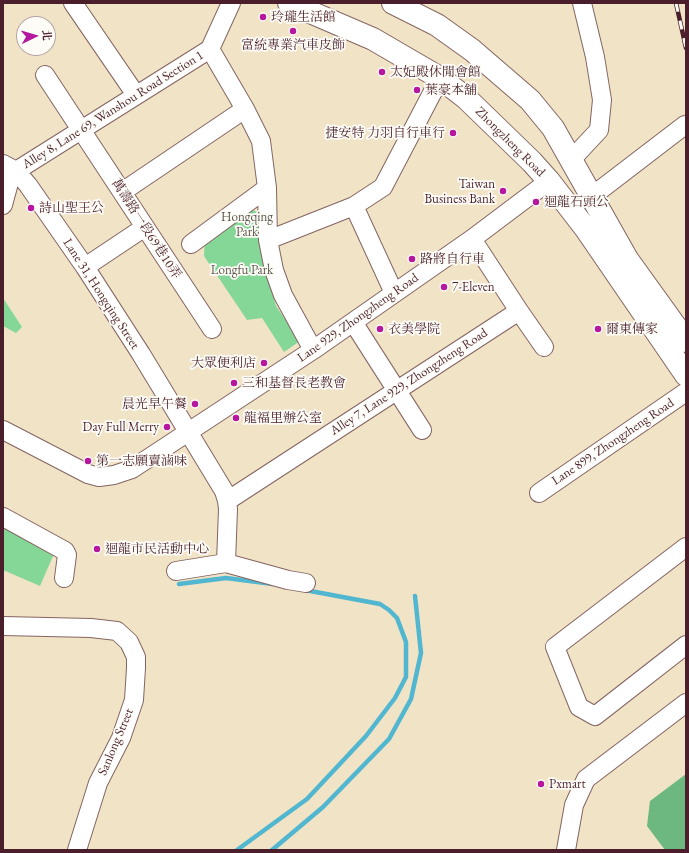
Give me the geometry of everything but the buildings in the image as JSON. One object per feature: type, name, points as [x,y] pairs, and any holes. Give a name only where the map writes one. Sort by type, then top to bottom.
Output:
[{"type":"main road","name":"Zhongzheng Road","points":[[289,3],[373,39],[440,78],[486,116],[549,181],[586,229],[686,375]]},
{"type":"main road","points":[[393,3],[437,25],[472,50],[530,100],[553,128],[627,259],[686,341]]},
{"type":"main road","points":[[549,181],[571,160]]},
{"type":"street","points":[[73,3],[136,95]]},
{"type":"street","points":[[231,3],[210,49],[262,141],[267,188],[268,240],[274,270],[283,295],[313,350]]},
{"type":"street","points":[[571,160],[600,130],[602,100],[595,57],[582,3]]},
{"type":"street","name":"Alley 8, Lane 69, Wanshou Road Section 1","points":[[9,168],[81,130],[210,49]]},
{"type":"street","name":"萬壽路一段69巷10弄","points":[[45,75],[212,329]]},
{"type":"street","points":[[268,240],[354,206],[383,187],[440,78]]},
{"type":"street","points":[[122,192],[245,109]]},
{"type":"street","points":[[591,197],[685,125]]},
{"type":"street","points":[[3,205],[10,179],[9,168]]},
{"type":"street","name":"Lane 31, Hongqing Street","points":[[9,168],[28,185],[141,354],[224,491],[227,501]]},
{"type":"street","name":"Lane 929, Zhongzheng Road","points":[[3,430],[88,474],[99,477],[114,476],[132,469],[313,350],[472,238],[549,181]]},
{"type":"street","points":[[191,244],[267,188]]},
{"type":"street","points":[[354,206],[394,293]]},
{"type":"street","points":[[84,267],[145,227]]},
{"type":"street","points":[[472,238],[544,347]]},
{"type":"street","name":"Alley 7, Lane 929, Zhongzheng Road","points":[[227,501],[519,311]]},
{"type":"street","points":[[353,322],[422,430]]},
{"type":"street","name":"Lane 899, Zhongzheng Road","points":[[539,493],[686,392]]},
{"type":"street","points":[[226,563],[227,501]]},
{"type":"street","points":[[3,517],[65,551],[67,556],[64,578]]},
{"type":"street","points":[[686,547],[555,647],[579,707],[595,716],[686,645]]},
{"type":"street","points":[[176,571],[226,563],[288,580],[306,583]]},
{"type":"street","name":"Sanlong Street","points":[[3,626],[91,628],[117,631],[129,642],[136,657],[134,700],[121,738],[98,783],[76,850]]},
{"type":"street","points":[[566,850],[574,805],[586,779],[686,703]]},
{"type":"green space","name":"Longfu Park","points":[[251,209],[257,212],[259,217],[263,259],[276,306],[300,341],[284,352],[262,318],[247,320],[204,256],[205,237]]},
{"type":"green space","points":[[3,298],[22,327],[16,333],[3,326]]},
{"type":"green space","points":[[3,524],[57,547],[40,586],[3,570]]},
{"type":"green space","points":[[686,774],[686,850],[665,850],[647,826],[650,801]]},
{"type":"waterway","points":[[179,584],[226,578],[273,584]]},
{"type":"waterway","points":[[237,850],[307,799],[366,736],[395,698],[406,677],[406,642],[397,618],[389,610],[380,604],[305,590]]},
{"type":"waterway","points":[[272,850],[323,807],[389,739],[411,699],[421,653],[415,596]]},
{"type":"railway","points":[[676,3],[686,48]]},
{"type":"place","name":"玲瓏生活館","points":[[263,17]]},
{"type":"place","name":"富統專業汽車皮飾","points":[[293,31]]},
{"type":"place","name":"太妃殿休閒會館","points":[[382,72]]},
{"type":"place","name":"葉豪本舖","points":[[417,90]]},
{"type":"place","name":"捷安特 力羽自行車行","points":[[453,133]]},
{"type":"place","name":"Taiwan Business Bank","points":[[503,191]]},
{"type":"place","name":"迴龍石頭公","points":[[536,202]]},
{"type":"place","name":"詩山聖王公","points":[[31,208]]},
{"type":"place","name":"路將自行車","points":[[412,259]]},
{"type":"place","name":"7-Eleven","points":[[444,287]]},
{"type":"place","name":"衣美學院","points":[[380,329]]},
{"type":"place","name":"爾東傳家","points":[[598,329]]},
{"type":"place","name":"大眾便利店","points":[[264,363]]},
{"type":"place","name":"三和基督長老教會","points":[[234,383]]},
{"type":"place","name":"晨光早午餐","points":[[195,404]]},
{"type":"place","name":"龍福里辦公室","points":[[236,418]]},
{"type":"place","name":"Day Full Merry","points":[[167,427]]},
{"type":"place","name":"第一志願賣滷味","points":[[88,461]]},
{"type":"place","name":"迴龍市民活動中心","points":[[97,549]]},
{"type":"place","name":"Pxmart","points":[[541,784]]},
{"type":"park label","name":"Hongqing Park","points":[[247,224]]}]
